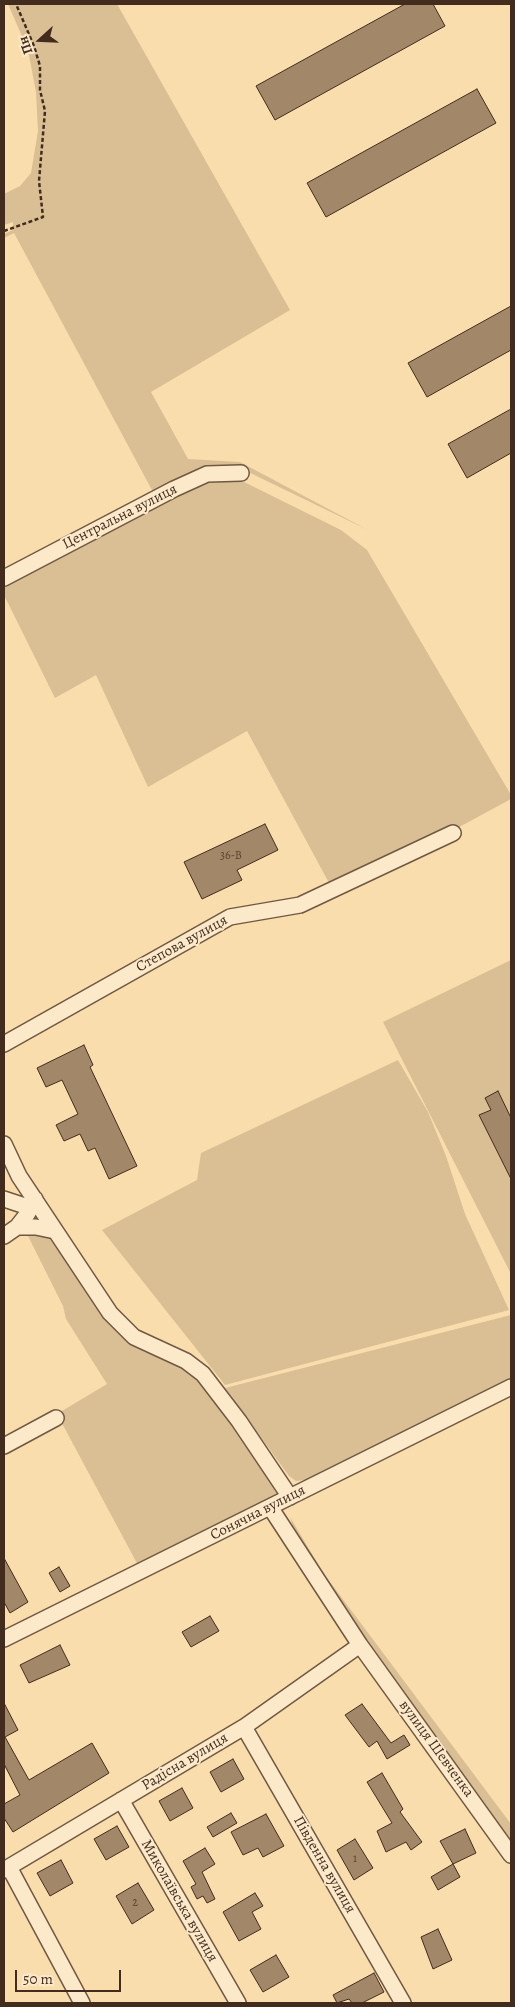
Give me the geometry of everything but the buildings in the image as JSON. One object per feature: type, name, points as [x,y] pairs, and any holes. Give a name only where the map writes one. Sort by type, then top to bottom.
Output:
[{"type":"street","name":"Центральна вулиця","points":[[4,578],[174,489],[207,474],[241,473]]},
{"type":"street","name":"Степова вулиця","points":[[4,1044],[230,917],[300,905],[453,833]]},
{"type":"street","points":[[4,1144],[33,1204],[55,1231],[122,1327],[134,1337],[186,1361],[203,1374],[239,1421],[290,1497]]},
{"type":"street","points":[[4,1199],[33,1204]]},
{"type":"street","points":[[10,1232],[33,1204]]},
{"type":"street","points":[[10,1232],[36,1227],[55,1231]]},
{"type":"street","name":"Сонячна вулиця","points":[[4,1639],[511,1387]]},
{"type":"street","points":[[4,1446],[56,1418]]},
{"type":"street","name":"вулиця Шевченка","points":[[270,1507],[360,1645],[511,1855]]},
{"type":"street","name":"Радісна вулиця","points":[[6,1869],[244,1727],[360,1645]]},
{"type":"street","name":"Південна вулиця","points":[[244,1727],[403,2003]]},
{"type":"street","name":"Миколаївська вулиця","points":[[121,1800],[238,2003]]},
{"type":"street","points":[[6,1869],[82,2003]]},
{"type":"path","points":[[4,231],[44,217],[39,181],[45,111],[40,90],[40,66],[34,46],[16,4]]},
{"type":"shaded area","points":[[8,4],[117,4],[290,310],[151,392],[188,459],[240,462],[368,530],[240,468],[224,466],[205,469],[153,492],[14,233],[4,238],[4,234],[13,230],[13,222],[4,225],[4,194],[20,186],[31,173],[38,131],[36,92],[28,50]]},
{"type":"shaded area","points":[[236,478],[341,530],[367,550],[511,795],[511,799],[335,894],[247,731],[148,787],[96,675],[55,698],[4,595],[4,586],[194,486],[208,480]]},
{"type":"shaded area","points":[[511,960],[511,1274],[383,1022]]},
{"type":"shaded area","points":[[398,1060],[428,1112],[446,1156],[465,1214],[509,1310],[225,1385],[102,1230],[197,1180],[201,1153]]},
{"type":"shaded area","points":[[34,1208],[122,1330],[201,1374],[279,1494],[139,1567],[57,1414],[107,1384],[66,1319],[63,1306],[20,1220]]},
{"type":"shaded area","points":[[511,1315],[511,1382],[314,1479],[296,1481],[289,1476],[225,1388]]},
{"type":"shaded area","points":[[290,1517],[324,1574],[511,1824],[511,1850],[373,1656],[295,1533]]}]
